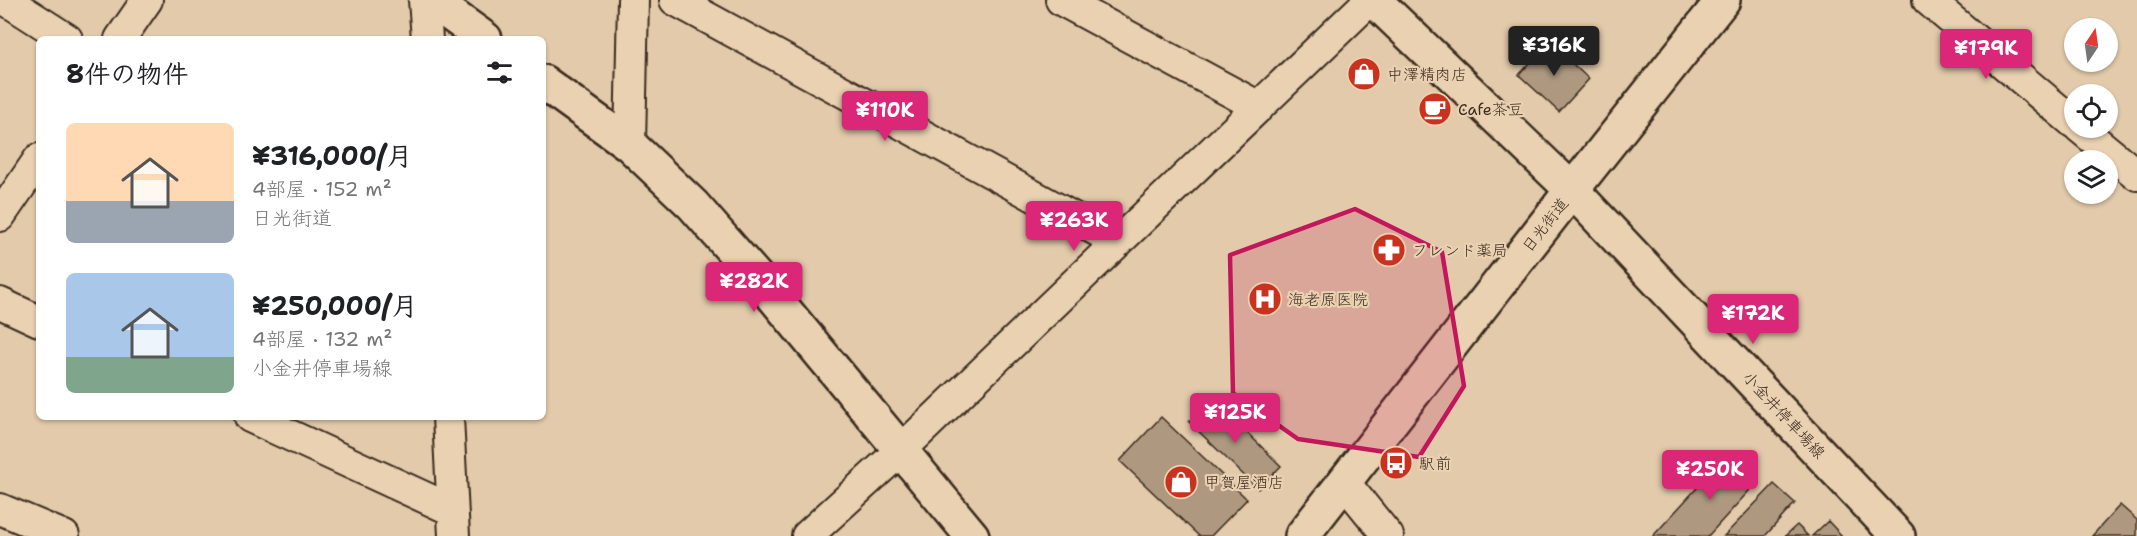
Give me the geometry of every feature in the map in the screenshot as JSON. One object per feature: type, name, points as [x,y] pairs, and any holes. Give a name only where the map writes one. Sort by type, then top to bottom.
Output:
[{"type":"main road","points":[[431,0],[480,36]]},
{"type":"main road","name":"小金井停車場線","points":[[1372,0],[1572,190],[1898,536]]},
{"type":"main road","name":"日光街道","points":[[1302,536],[1723,0]]},
{"type":"main road","points":[[546,84],[630,145],[693,205],[774,296],[900,452],[972,536]]},
{"type":"street","points":[[6,0],[62,36]]},
{"type":"street","points":[[122,36],[147,0]]},
{"type":"street","points":[[424,0],[427,36]]},
{"type":"street","points":[[630,145],[633,0]]},
{"type":"street","points":[[675,0],[1118,242]]},
{"type":"street","points":[[1061,0],[1259,106]]},
{"type":"street","points":[[807,536],[900,452],[1372,0]]},
{"type":"street","points":[[1928,0],[2064,115]]},
{"type":"street","points":[[2092,138],[2137,175]]},
{"type":"street","points":[[0,216],[36,163]]},
{"type":"street","points":[[0,303],[36,320]]},
{"type":"street","points":[[256,420],[453,523]]},
{"type":"street","points":[[448,420],[453,523]]},
{"type":"street","points":[[1345,483],[1388,536]]},
{"type":"street","points":[[0,509],[63,536]]},
{"type":"highlighted area","points":[[1355,209],[1442,252],[1464,386],[1419,457],[1298,439],[1233,393],[1230,255]]},
{"type":"building","points":[[1549,42],[1589,79],[1559,112],[1519,75]]},
{"type":"building","points":[[1212,398],[1281,466],[1258,489],[1189,422]]},
{"type":"building","points":[[1161,417],[1247,499],[1211,536],[1199,536],[1120,461]]},
{"type":"building","points":[[1728,454],[1758,481],[1708,536],[1653,536]]},
{"type":"building","points":[[1774,484],[1795,503],[1765,536],[1724,536]]},
{"type":"building","points":[[2120,505],[2137,520],[2137,536],[2092,536]]},
{"type":"building","points":[[1828,521],[1842,536],[1812,536]]},
{"type":"building","points":[[1797,525],[1808,536],[1785,536]]},
{"type":"place","name":"中澤精肉店","points":[[1364,74]]},
{"type":"place","name":"Cafe茶豆","points":[[1435,109]]},
{"type":"place","name":"フレンド薬局","points":[[1389,250]]},
{"type":"place","name":"海老原医院","points":[[1265,299]]},
{"type":"place","name":"駅前","points":[[1396,463]]},
{"type":"place","name":"甲賀屋酒店","points":[[1181,482]]}]
